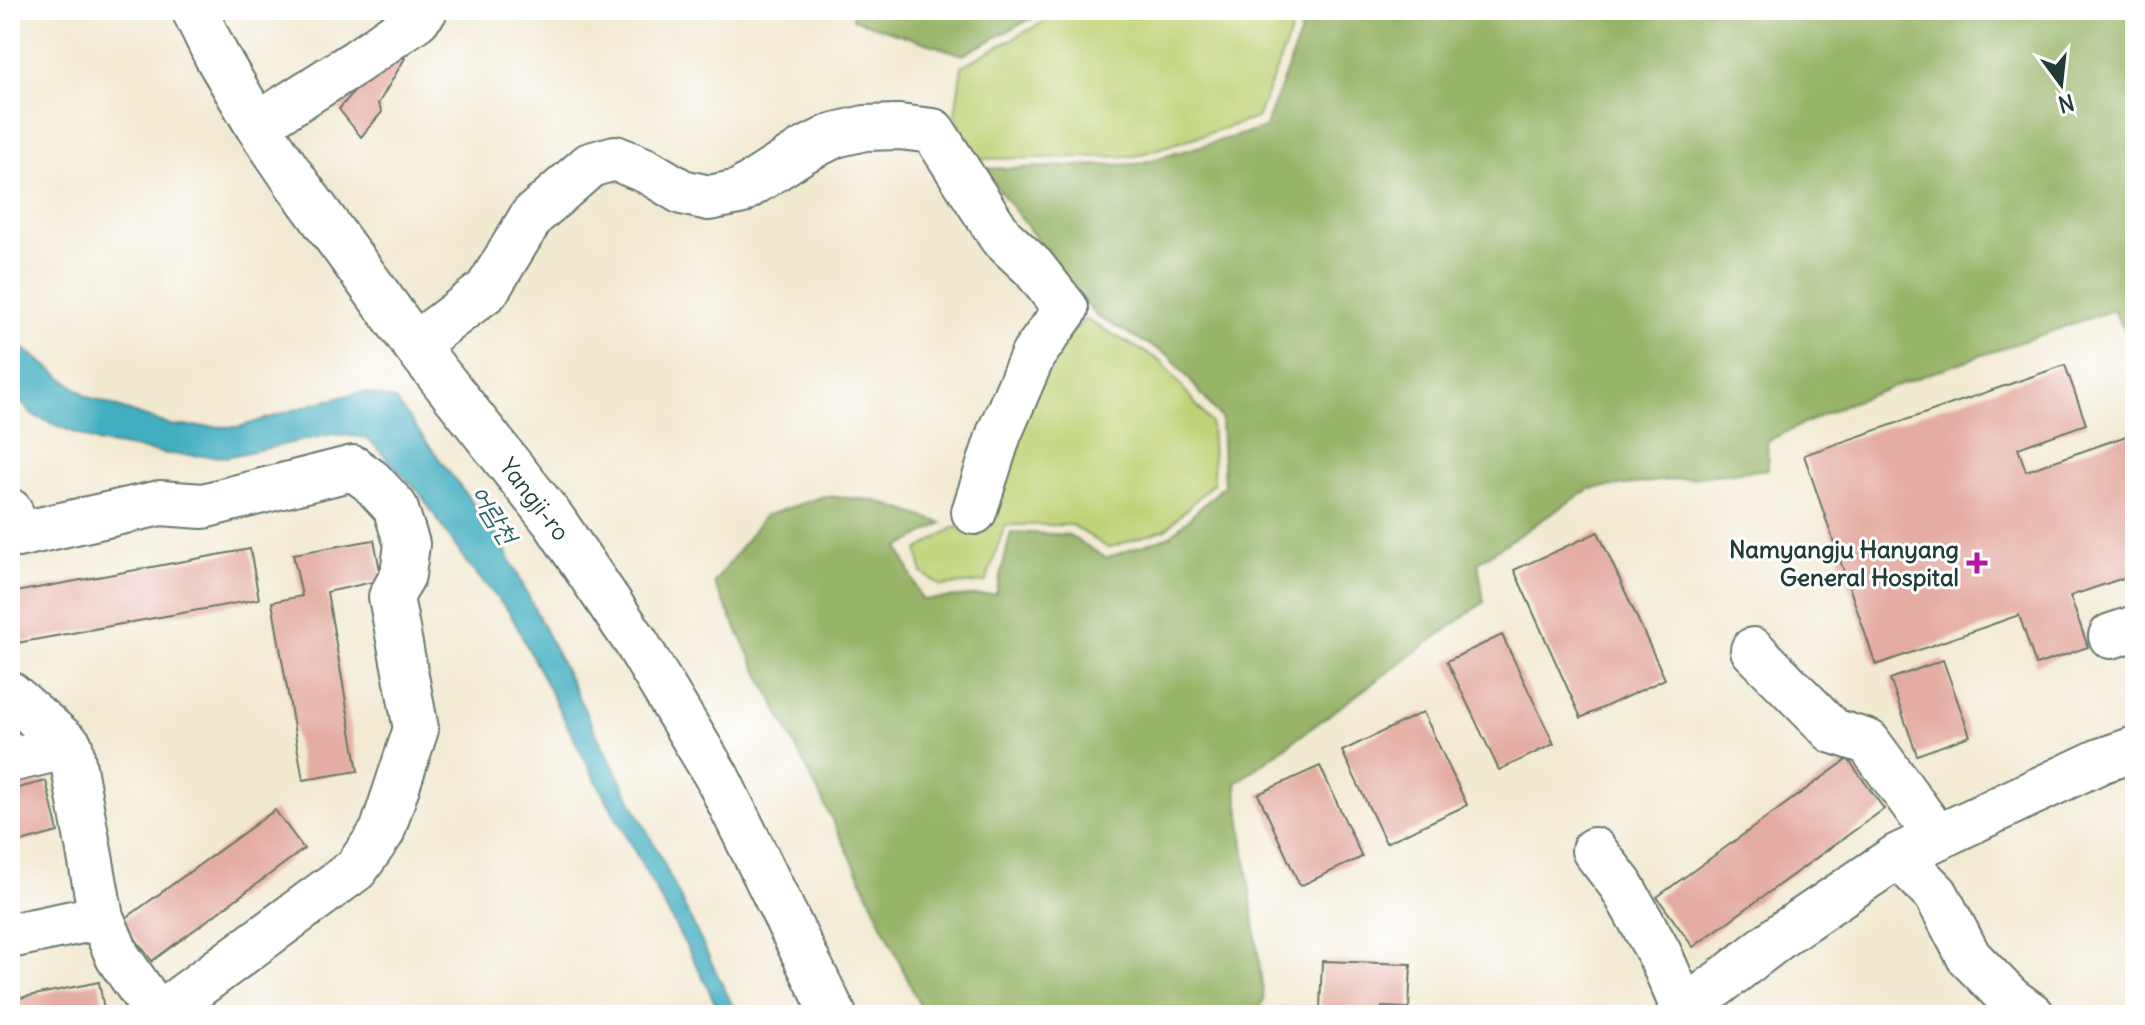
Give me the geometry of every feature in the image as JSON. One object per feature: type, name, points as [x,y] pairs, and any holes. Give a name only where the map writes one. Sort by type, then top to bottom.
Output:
[{"type":"street","name":"Yangji-ro","points":[[194,10],[257,125],[298,185],[415,345],[554,521],[636,642],[717,777],[834,1015]]},
{"type":"street","points":[[257,125],[356,62],[425,10]]},
{"type":"street","points":[[415,345],[487,290],[532,216],[590,165],[615,158],[647,171],[682,192],[709,198],[739,192],[803,151],[835,135],[865,128],[899,127],[933,131],[1001,237],[1033,267],[1066,309],[1033,355],[999,434],[974,512]]},
{"type":"street","points":[[10,511],[17,535],[160,503],[203,506],[353,468],[371,481],[395,507],[407,544],[403,575],[391,597],[416,729],[382,832],[356,869],[158,1015],[118,957],[101,917],[70,746],[10,694]]},
{"type":"street","points":[[1753,650],[1833,731],[1868,742],[1937,837]]},
{"type":"street","points":[[10,760],[70,746]]},
{"type":"street","points":[[1594,850],[1621,885],[1659,953],[1681,1013],[1787,931],[1898,856],[2100,761],[2135,749]]},
{"type":"street","points":[[1898,856],[1936,894],[1969,957],[2010,999],[2032,1015]]},
{"type":"street","points":[[10,936],[101,917]]},
{"type":"green space","points":[[852,10],[1047,10],[963,55],[853,19]]},
{"type":"green space","points":[[1066,10],[1285,10],[1291,32],[1257,118],[1135,156],[977,159],[955,115],[962,66]]},
{"type":"green space","points":[[1295,10],[2135,10],[2135,348],[2113,310],[1844,405],[1767,441],[1768,469],[1589,489],[1478,562],[1484,602],[1236,783],[1264,1000],[1255,1015],[924,1015],[860,876],[714,583],[764,516],[824,496],[873,500],[942,523],[899,548],[922,600],[996,594],[1011,532],[1069,535],[1106,558],[1170,536],[1224,486],[1221,418],[1170,356],[1096,316],[983,169],[1137,164],[1265,128],[1301,32]]},
{"type":"green space","points":[[1085,319],[1161,361],[1211,423],[1214,482],[1166,529],[1108,548],[1072,525],[1005,525],[986,582],[941,586],[922,573],[918,550],[953,528],[983,525],[1050,357]]},
{"type":"water","points":[[10,328],[24,349],[88,397],[173,426],[239,427],[362,392],[395,400],[501,541],[737,1015],[721,1015],[510,613],[466,562],[419,492],[367,438],[333,434],[226,457],[167,454],[97,442],[32,415],[10,390]]},
{"type":"building","points":[[391,48],[405,58],[378,104],[382,112],[361,137],[339,109]]},
{"type":"building","points":[[2065,365],[2086,424],[2018,448],[2026,471],[2135,433],[2135,574],[2070,596],[2088,647],[2036,665],[2019,615],[1876,665],[1804,455]]},
{"type":"building","points":[[1598,532],[1665,679],[1581,718],[1514,570]]},
{"type":"building","points":[[374,540],[382,580],[327,592],[358,771],[303,780],[272,602],[302,596],[293,554]]},
{"type":"building","points":[[250,549],[259,599],[17,643],[10,593]]},
{"type":"building","points":[[1502,635],[1554,744],[1499,770],[1447,661]]},
{"type":"building","points":[[1943,660],[1970,736],[1917,755],[1890,679]]},
{"type":"building","points":[[1423,712],[1467,805],[1386,843],[1342,751]]},
{"type":"building","points":[[1848,759],[1884,809],[1693,947],[1657,897]]},
{"type":"building","points":[[1320,766],[1362,857],[1300,886],[1258,794]]},
{"type":"building","points":[[46,781],[58,832],[10,845],[10,790]]},
{"type":"building","points":[[275,810],[304,849],[152,961],[122,921]]},
{"type":"building","points":[[1322,961],[1411,964],[1409,1008],[1382,1007],[1381,1015],[1280,1015],[1280,1007],[1320,1008]]},
{"type":"building","points":[[99,982],[105,1015],[22,1015],[19,998]]},
{"type":"place","name":"Namyangju Hanyang General Hospital","points":[[1977,563]]},
{"type":"water label","name":"어람천","points":[[495,514]]}]
